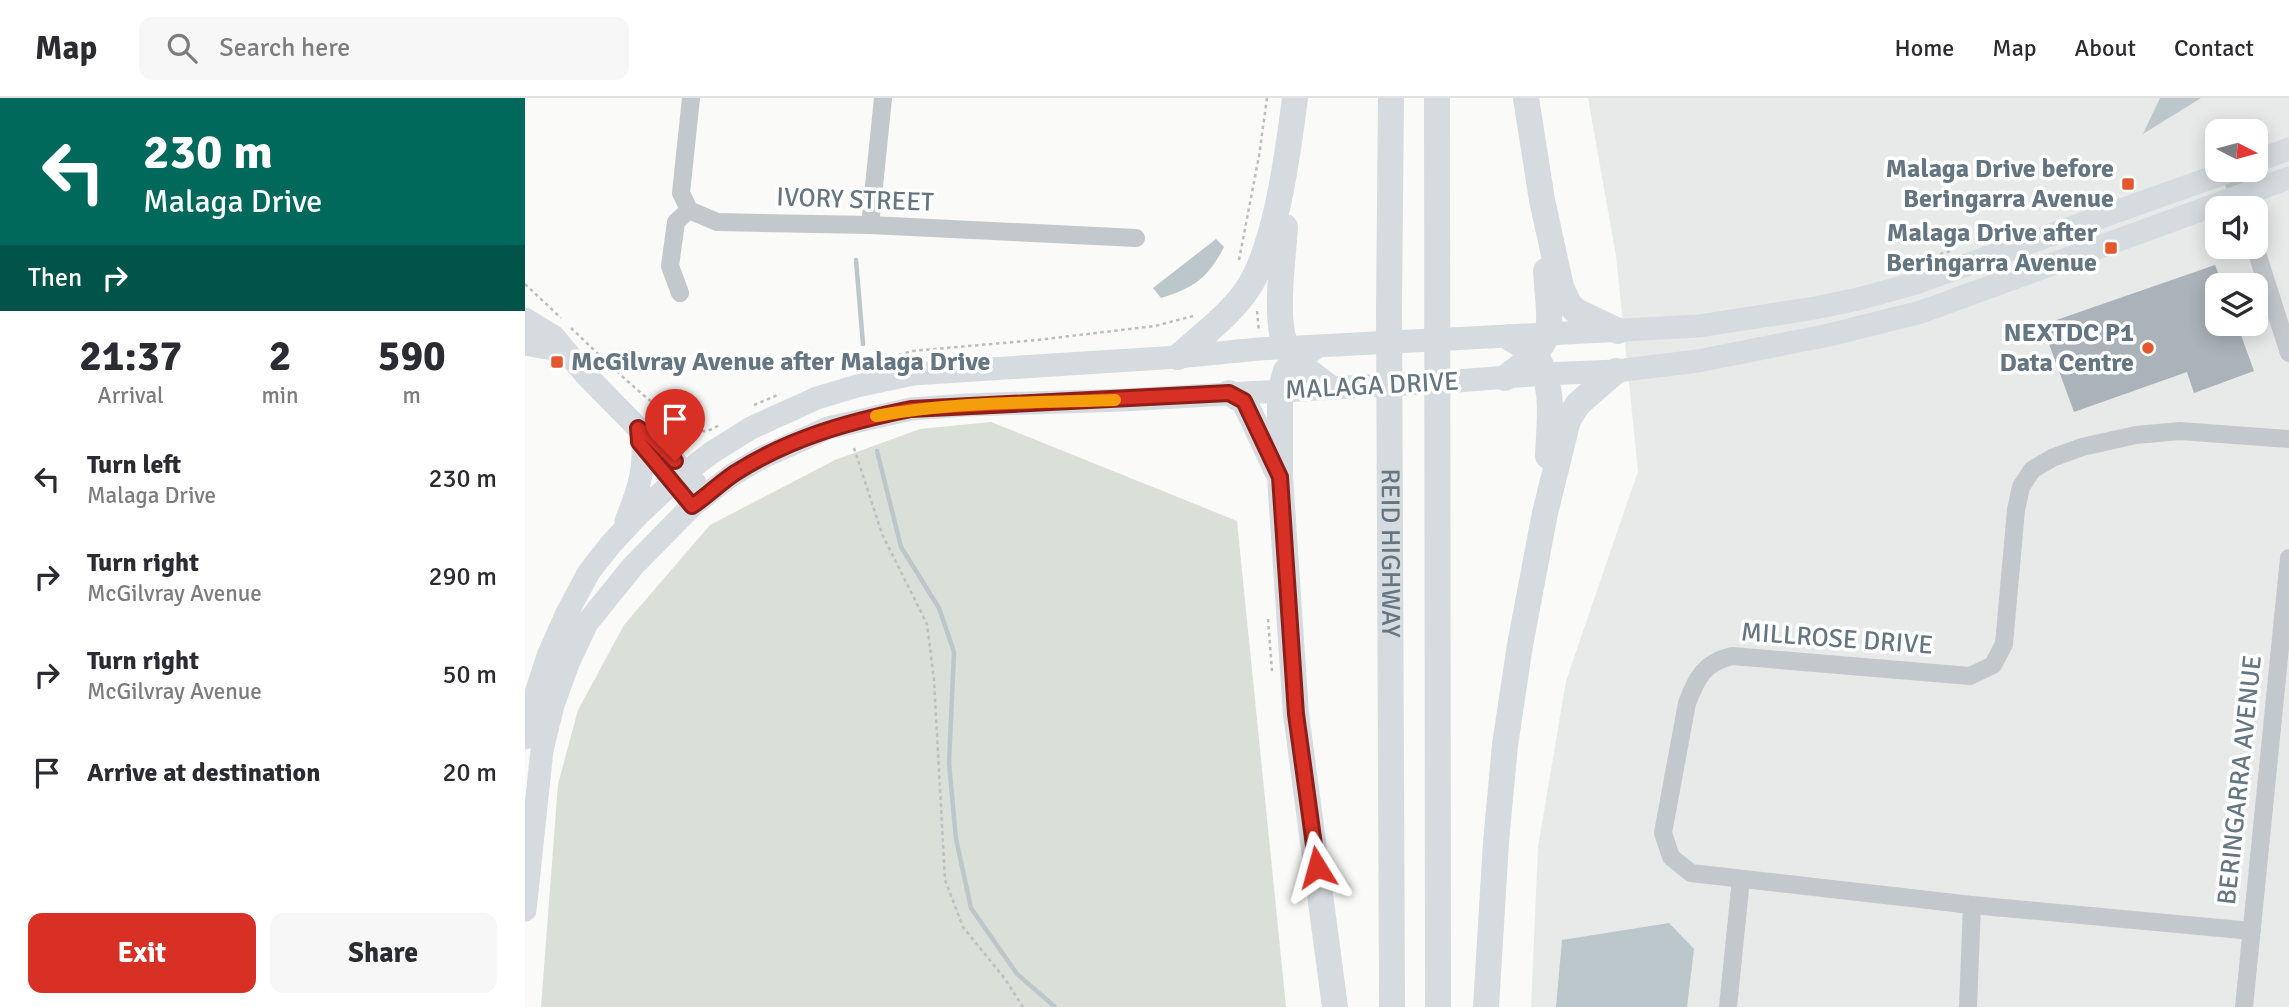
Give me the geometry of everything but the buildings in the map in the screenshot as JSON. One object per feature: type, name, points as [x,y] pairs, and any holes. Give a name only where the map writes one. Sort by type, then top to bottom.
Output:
[{"type":"highway","points":[[1295,98],[1289,146],[1281,328],[1299,352],[1308,371],[1329,387]]},
{"type":"highway","name":"REID HIGHWAY","points":[[1391,98],[1388,307],[1392,1007]]},
{"type":"highway","name":"REID HIGHWAY","points":[[1437,98],[1438,1007]]},
{"type":"highway","points":[[1526,98],[1542,200],[1561,287],[1569,304],[1576,311],[1618,331]]},
{"type":"highway","points":[[1178,357],[1245,293],[1261,263],[1266,253],[1289,146]]},
{"type":"highway","points":[[1542,200],[1550,310],[1542,355],[1550,396],[1545,513]]},
{"type":"highway","points":[[1509,337],[1542,355]]},
{"type":"highway","points":[[1299,352],[1286,371],[1280,391],[1280,477],[1296,714],[1335,1007]]},
{"type":"highway","points":[[1505,378],[1542,355]]},
{"type":"highway","points":[[1486,1007],[1505,745],[1520,645],[1545,513],[1568,420],[1578,404],[1616,371]]},
{"type":"highway","points":[[1229,393],[1244,401],[1280,477]]},
{"type":"main road","points":[[2268,157],[2289,149]]},
{"type":"main road","points":[[2253,196],[2289,178]]},
{"type":"main road","points":[[1542,355],[1618,331],[1699,326],[1858,299],[1926,279],[2205,180]]},
{"type":"main road","points":[[1542,355],[1616,371],[1698,361],[1829,335],[1921,312],[2205,214]]},
{"type":"main road","points":[[525,319],[553,335],[564,351],[699,501]]},
{"type":"main road","name":"MALAGA DRIVE","points":[[525,738],[548,656],[567,613],[589,572],[623,531],[679,478],[712,453],[751,428],[817,398],[913,374],[1178,357],[1259,339],[1299,352],[1509,337]]},
{"type":"main road","points":[[525,344],[564,351]]},
{"type":"main road","name":"MALAGA DRIVE","points":[[525,910],[542,750],[553,705],[587,623],[633,566],[699,501],[732,475],[761,458],[828,428],[911,409],[1505,378]]},
{"type":"main road","points":[[645,438],[712,453]]},
{"type":"main road","points":[[623,531],[641,485],[645,438]]},
{"type":"street","points":[[680,293],[670,266],[676,222],[689,210],[681,193],[691,98]]},
{"type":"street","points":[[870,225],[883,98]]},
{"type":"street","name":"IVORY STREET","points":[[689,210],[717,222],[870,225],[1136,238]]},
{"type":"street","points":[[2259,259],[2286,331],[2289,353]]},
{"type":"street","name":"MILLROSE DRIVE","points":[[2252,931],[1972,905],[1691,873],[1671,858],[1663,833],[1687,703],[1695,683],[1705,669],[1717,660],[1732,656],[1970,676],[1993,665],[2004,643],[2016,510],[2021,487],[2032,470],[2052,458],[2072,451],[2136,435],[2180,431],[2289,439]]},
{"type":"street","name":"BERINGARRA AVENUE","points":[[2244,1007],[2289,558]]},
{"type":"street","points":[[1728,1007],[1741,879]]},
{"type":"street","points":[[1968,1007],[1972,905]]},
{"type":"path","points":[[1237,269],[1268,98]]},
{"type":"path","points":[[525,284],[669,416],[690,429],[700,431],[722,424]]},
{"type":"path","points":[[861,368],[912,351],[1155,326],[1200,314]]},
{"type":"path","points":[[745,410],[782,393]]},
{"type":"path","points":[[853,448],[882,534],[927,624],[934,680],[945,880],[963,927],[1005,979],[1023,1007]]},
{"type":"shaded area","points":[[1588,98],[2289,98],[2289,1007],[1531,1007],[1538,847],[1566,681],[1638,471],[1616,256]]},
{"type":"shaded area","points":[[2160,98],[2201,98],[2143,134]]},
{"type":"shaded area","points":[[1216,239],[1224,247],[1206,274],[1191,286],[1161,298],[1153,288]]},
{"type":"shaded area","points":[[991,422],[1237,521],[1286,1007],[541,1007],[558,784],[578,710],[624,625],[710,525],[835,460],[920,429]]},
{"type":"shaded area","points":[[1669,923],[1694,949],[1687,1007],[1556,1007],[1562,940]]},
{"type":"waterway","points":[[856,260],[863,344]]},
{"type":"waterway","points":[[877,451],[901,547],[939,608],[954,652],[949,763],[956,839],[971,908],[1017,974],[1055,1007]]},
{"type":"slow traffic","points":[[876,416],[911,409],[966,405],[1115,400]]},
{"type":"place","name":"Malaga Drive before Beringarra Avenue","points":[[2128,184]]},
{"type":"place","name":"Malaga Drive after Beringarra Avenue","points":[[2111,248]]},
{"type":"place","name":"NEXTDC P1 Data Centre","points":[[2148,348]]},
{"type":"place","name":"McGilvray Avenue after Malaga Drive","points":[[557,362]]},
{"type":"route","points":[[675,461],[638,428],[639,442],[692,506],[732,475],[794,443],[828,428],[911,409],[1229,393],[1244,401],[1280,477],[1286,598],[1296,714],[1317,867]]}]
